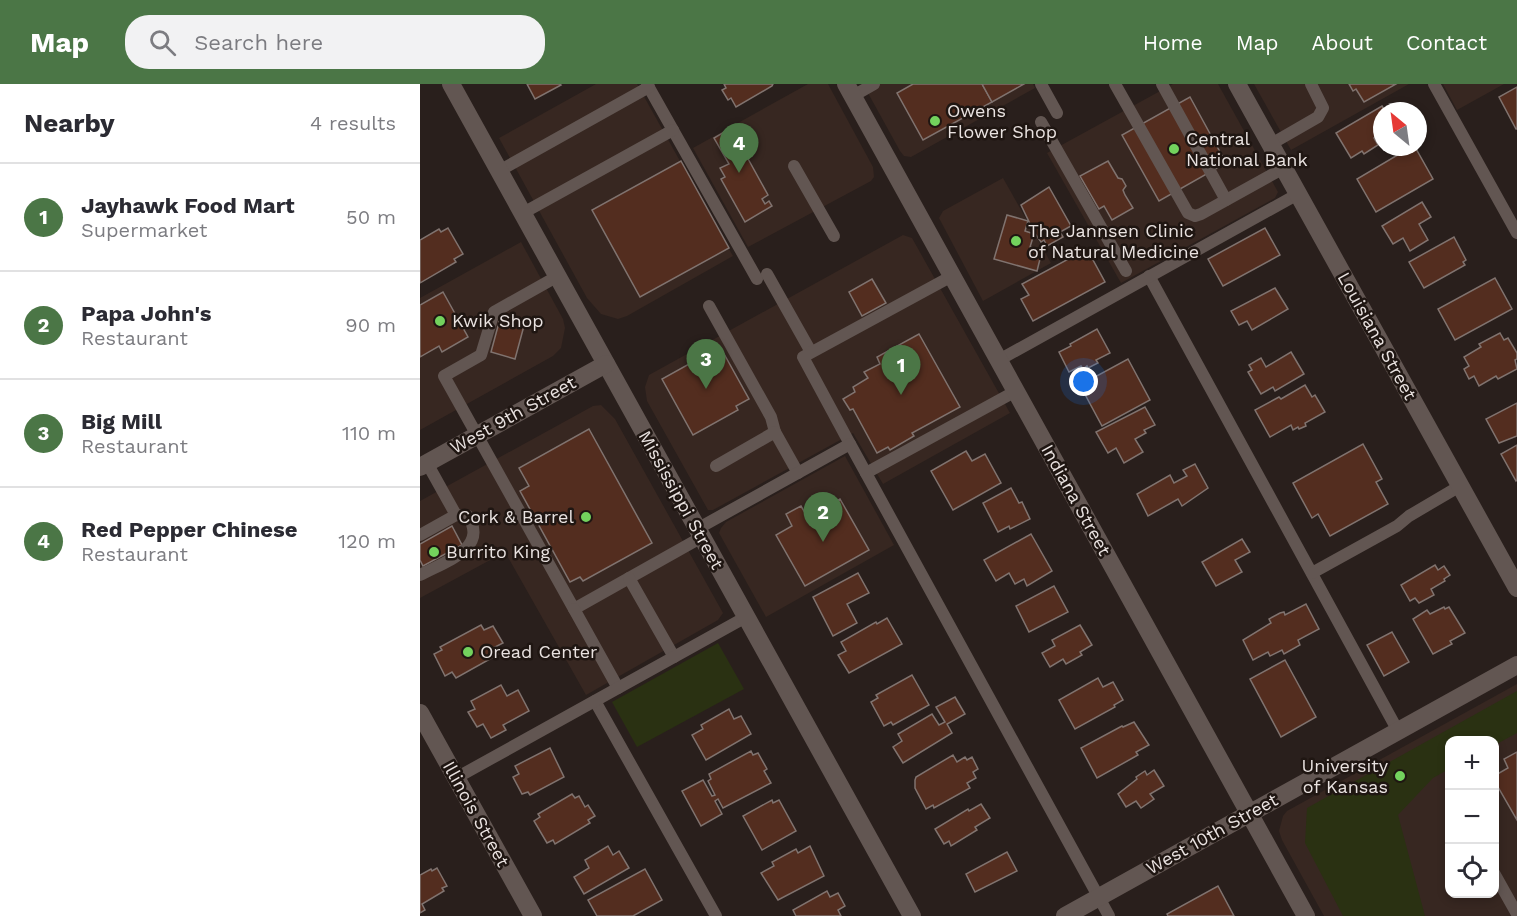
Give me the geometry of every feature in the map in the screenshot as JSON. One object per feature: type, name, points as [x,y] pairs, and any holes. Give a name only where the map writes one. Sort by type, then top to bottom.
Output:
[{"type":"street","name":"Mississippi Street","points":[[451,84],[912,916]]},
{"type":"street","name":"Louisiana Street","points":[[1237,84],[1517,588]]},
{"type":"street","name":"Indiana Street","points":[[849,90],[1306,916]]},
{"type":"street","name":"West 9th Street","points":[[424,464],[606,364]]},
{"type":"street","name":"West 10th Street","points":[[1065,916],[1517,665]]},
{"type":"street","name":"Illinois Street","points":[[420,713],[533,916]]},
{"type":"lane","points":[[849,90],[874,84]]},
{"type":"lane","points":[[1041,84],[1057,113]]},
{"type":"lane","points":[[1115,84],[1185,210],[1195,216],[1284,168]]},
{"type":"lane","points":[[1162,84],[1226,200]]},
{"type":"lane","points":[[1270,144],[1318,117],[1323,108],[1311,84]]},
{"type":"lane","points":[[1434,84],[1517,233]]},
{"type":"lane","points":[[499,171],[648,85],[762,277],[811,352]]},
{"type":"lane","points":[[1041,122],[1125,271]]},
{"type":"lane","points":[[523,213],[673,130]]},
{"type":"lane","points":[[794,166],[834,236]]},
{"type":"lane","points":[[999,360],[1298,194]]},
{"type":"lane","points":[[558,276],[494,312],[481,355],[444,376],[618,688]]},
{"type":"lane","points":[[952,276],[803,357],[1109,916]]},
{"type":"lane","points":[[1149,276],[1398,731]]},
{"type":"lane","points":[[709,306],[771,417],[775,432],[798,473]]},
{"type":"lane","points":[[866,473],[1016,390]]},
{"type":"lane","points":[[716,466],[775,432]]},
{"type":"lane","points":[[574,609],[850,444]]},
{"type":"lane","points":[[424,464],[456,515]]},
{"type":"lane","points":[[1312,573],[1397,526],[1409,516],[1460,486]]},
{"type":"lane","points":[[420,535],[456,515],[468,516],[474,526],[474,537],[469,548],[420,575]]},
{"type":"lane","points":[[629,578],[674,657]]},
{"type":"lane","points":[[456,778],[746,617]]},
{"type":"lane","points":[[595,701],[716,916]]},
{"type":"lane","points":[[1499,882],[1517,914]]},
{"type":"shaded area","points":[[596,84],[637,84],[733,256],[618,319],[601,314],[587,298],[499,138]]},
{"type":"shaded area","points":[[808,84],[828,84],[873,167],[874,177],[871,181],[748,247],[693,148]]},
{"type":"shaded area","points":[[863,84],[1033,84],[1035,88],[911,157],[904,156],[900,151]]},
{"type":"shaded area","points":[[1173,84],[1218,84],[1278,192],[1275,198],[1121,283],[1047,153]]},
{"type":"shaded area","points":[[1254,84],[1409,84],[1373,102],[1373,104],[1291,150]]},
{"type":"shaded area","points":[[1443,84],[1504,84],[1457,110]]},
{"type":"shaded area","points":[[1003,178],[1051,263],[983,301],[939,218],[943,211]]},
{"type":"shaded area","points":[[903,235],[912,238],[1010,413],[883,484],[853,433],[713,510],[708,510],[647,401],[645,387],[649,375]]},
{"type":"shaded area","points":[[521,242],[563,319],[565,328],[561,348],[553,356],[420,430],[420,298]]},
{"type":"shaded area","points":[[601,405],[615,419],[723,613],[718,620],[586,695],[505,552],[420,598],[420,501],[593,406]]},
{"type":"shaded area","points":[[845,456],[894,545],[766,617],[719,533],[721,528],[726,522]]},
{"type":"shaded area","name":"University of Kansas","points":[[1517,684],[1517,916],[1324,916],[1282,840],[1279,831],[1283,816],[1287,811]]},
{"type":"green space","points":[[718,643],[744,689],[637,747],[612,702]]},
{"type":"green space","points":[[1517,691],[1517,733],[1499,743],[1499,736],[1445,736],[1445,771],[1433,778],[1398,815],[1425,916],[1343,916],[1305,843],[1307,808]]},
{"type":"building","points":[[527,84],[560,84],[561,85],[535,99]]},
{"type":"building","points":[[724,84],[773,84],[736,107],[731,98],[728,100],[722,90],[726,88]]},
{"type":"building","name":"Owens Flower Shop","points":[[913,84],[982,84],[992,102],[923,140],[897,93]]},
{"type":"building","points":[[982,84],[1024,84],[992,102]]},
{"type":"building","points":[[1349,84],[1396,84],[1364,102],[1356,89],[1353,91]]},
{"type":"building","points":[[1517,87],[1517,129],[1516,129],[1499,97]]},
{"type":"building","name":"Central National Bank","points":[[1190,97],[1226,163],[1159,201],[1122,135]]},
{"type":"building","points":[[1373,111],[1373,148],[1364,154],[1362,151],[1351,158],[1336,133]]},
{"type":"building","points":[[731,128],[768,195],[762,199],[765,204],[769,201],[772,206],[745,222],[721,179],[725,177],[720,168],[729,164],[714,138]]},
{"type":"building","points":[[1396,156],[1420,156],[1433,179],[1376,212],[1357,179]]},
{"type":"building","points":[[681,161],[729,248],[640,297],[592,210]]},
{"type":"building","points":[[1108,161],[1118,178],[1122,179],[1126,186],[1123,190],[1133,208],[1112,220],[1104,206],[1099,209],[1080,176]]},
{"type":"building","points":[[1049,187],[1071,226],[1060,232],[1063,237],[1047,246],[1044,240],[1041,242],[1034,232],[1021,205]]},
{"type":"building","points":[[1422,202],[1431,217],[1419,224],[1428,240],[1410,251],[1403,238],[1393,244],[1382,226]]},
{"type":"building","name":"The Jannsen Clinic of Natural Medicine","points":[[1007,215],[1028,221],[1025,231],[1034,234],[1030,247],[1042,251],[1037,271],[994,259]]},
{"type":"building","points":[[448,228],[463,254],[454,259],[456,262],[420,283],[420,240],[439,229],[441,232]]},
{"type":"building","points":[[1265,228],[1280,255],[1223,286],[1208,259]]},
{"type":"building","points":[[1454,237],[1466,260],[1463,262],[1465,265],[1424,288],[1409,262]]},
{"type":"building","points":[[1087,249],[1105,282],[1033,321],[1021,299],[1029,295],[1022,284]]},
{"type":"building","points":[[1495,278],[1512,309],[1455,340],[1438,309]]},
{"type":"building","points":[[872,279],[886,303],[862,316],[849,292]]},
{"type":"building","points":[[1275,288],[1288,309],[1252,330],[1247,321],[1239,325],[1231,311]]},
{"type":"building","name":"Kwik Shop","points":[[443,292],[468,337],[442,352],[439,346],[420,357],[420,305]]},
{"type":"building","name":"Kwik Shop","points":[[501,315],[525,322],[515,359],[491,352]]},
{"type":"building","points":[[1097,329],[1110,353],[1096,360],[1098,363],[1088,368],[1087,366],[1083,369],[1081,366],[1069,372],[1059,352]]},
{"type":"building","points":[[1500,333],[1504,340],[1508,338],[1517,353],[1515,360],[1517,369],[1498,379],[1496,376],[1479,386],[1474,376],[1469,379],[1464,369],[1469,366],[1464,357],[1481,347],[1479,344]]},
{"type":"building","points":[[919,334],[960,407],[912,433],[914,436],[890,450],[888,447],[877,453],[853,409],[850,410],[843,399],[855,392],[853,387],[868,378],[864,372],[880,364],[877,357]]},
{"type":"building","points":[[723,352],[749,399],[736,406],[738,410],[693,435],[662,379],[707,354],[710,360]]},
{"type":"building","points":[[1291,352],[1304,374],[1275,391],[1273,387],[1261,394],[1248,372],[1252,370],[1249,365],[1261,358],[1266,367]]},
{"type":"building","points":[[1128,359],[1150,400],[1102,426],[1080,385]]},
{"type":"building","points":[[1305,385],[1312,397],[1315,395],[1325,412],[1305,423],[1306,426],[1293,430],[1291,425],[1270,437],[1255,410]]},
{"type":"building","points":[[1517,403],[1517,436],[1499,443],[1486,419]]},
{"type":"building","points":[[1145,407],[1155,425],[1144,430],[1146,433],[1135,439],[1143,452],[1124,463],[1116,448],[1108,453],[1096,432]]},
{"type":"building","name":"Cork & Barrel","points":[[589,429],[652,543],[583,581],[580,577],[570,582],[520,491],[529,486],[519,468]]},
{"type":"building","points":[[1363,444],[1382,479],[1376,482],[1388,504],[1330,536],[1318,514],[1312,518],[1293,483]]},
{"type":"building","points":[[1517,445],[1517,480],[1516,481],[1501,454]]},
{"type":"building","points":[[966,451],[972,461],[985,454],[1001,483],[953,510],[931,471]]},
{"type":"building","points":[[1195,464],[1208,488],[1182,506],[1178,499],[1148,516],[1137,494],[1170,475],[1174,483],[1187,476],[1183,470]]},
{"type":"building","points":[[1011,488],[1019,503],[1022,502],[1030,519],[998,532],[983,503]]},
{"type":"building","points":[[840,499],[869,550],[805,586],[776,535],[792,526],[786,514],[801,506],[808,518]]},
{"type":"building","name":"Burrito King","points":[[452,526],[462,545],[423,566],[420,560],[420,544]]},
{"type":"building","points":[[1031,534],[1052,571],[1027,586],[1024,579],[1015,584],[1009,573],[996,581],[984,560]]},
{"type":"building","points":[[1242,539],[1250,552],[1235,560],[1242,572],[1216,586],[1202,562]]},
{"type":"building","points":[[1435,565],[1438,570],[1444,566],[1450,575],[1444,579],[1445,581],[1431,589],[1434,595],[1419,603],[1415,598],[1410,601],[1401,585]]},
{"type":"building","points":[[858,573],[869,593],[847,604],[857,623],[833,636],[813,597]]},
{"type":"building","points":[[1054,586],[1068,612],[1029,632],[1016,606]]},
{"type":"building","points":[[1306,604],[1319,629],[1298,640],[1300,645],[1284,654],[1282,650],[1270,656],[1268,652],[1253,660],[1243,640],[1271,623],[1269,619],[1284,612],[1285,615]]},
{"type":"building","points":[[1444,607],[1445,609],[1449,607],[1465,633],[1450,641],[1452,644],[1433,654],[1413,619],[1427,610],[1430,614]]},
{"type":"building","points":[[887,618],[902,644],[849,673],[838,655],[846,651],[841,642]]},
{"type":"building","name":"Oread Center","points":[[481,625],[484,630],[493,626],[503,643],[495,647],[499,654],[456,678],[452,672],[445,676],[434,654],[442,650],[440,647]]},
{"type":"building","points":[[1080,625],[1092,645],[1080,652],[1082,655],[1066,664],[1063,659],[1050,667],[1042,653],[1055,646],[1052,640]]},
{"type":"building","points":[[1392,632],[1409,662],[1384,676],[1367,645]]},
{"type":"building","points":[[1285,660],[1316,717],[1281,737],[1250,679]]},
{"type":"building","points":[[912,675],[929,705],[893,725],[891,722],[884,726],[871,702],[878,698],[876,695]]},
{"type":"building","points":[[1098,678],[1103,687],[1113,682],[1123,700],[1114,705],[1115,707],[1075,729],[1059,700]]},
{"type":"building","points":[[501,685],[507,696],[518,690],[529,711],[503,725],[506,730],[491,738],[483,724],[477,727],[468,712],[475,709],[471,701]]},
{"type":"building","points":[[955,697],[965,714],[947,724],[952,733],[903,763],[893,747],[902,741],[898,734],[932,714],[939,725],[945,722],[936,707]]},
{"type":"building","points":[[729,709],[734,719],[741,716],[751,734],[706,760],[692,735],[703,729],[701,725]]},
{"type":"building","points":[[1134,722],[1149,745],[1136,752],[1138,755],[1097,778],[1081,748]]},
{"type":"building","points":[[550,748],[564,777],[530,795],[528,792],[522,794],[513,777],[519,774],[515,766]]},
{"type":"building","points":[[751,751],[753,755],[758,753],[767,769],[764,771],[771,783],[723,808],[718,799],[715,801],[722,814],[701,826],[682,791],[703,780],[712,796],[715,795],[708,781],[711,779],[709,774]]},
{"type":"building","points":[[1517,752],[1517,820],[1499,789],[1499,773],[1508,768],[1504,759]]},
{"type":"building","points":[[953,755],[957,762],[965,757],[967,760],[972,757],[978,769],[973,772],[976,778],[967,783],[970,788],[934,808],[933,805],[926,809],[915,788],[916,777]]},
{"type":"building","points":[[1154,770],[1164,786],[1150,794],[1154,799],[1141,808],[1136,801],[1126,807],[1118,794],[1145,771],[1147,775]]},
{"type":"building","points":[[572,794],[575,798],[579,796],[585,807],[588,805],[595,816],[588,820],[590,823],[555,844],[553,840],[547,843],[534,821],[540,817],[538,814]]},
{"type":"building","points":[[772,800],[773,803],[779,800],[796,831],[762,850],[743,816]]},
{"type":"building","points":[[981,804],[990,818],[975,827],[977,830],[951,846],[949,841],[944,844],[935,829],[968,809],[969,811]]},
{"type":"building","points":[[608,846],[613,855],[619,851],[629,868],[584,894],[574,877],[589,868],[585,860]]},
{"type":"building","points":[[810,846],[824,876],[778,900],[761,873],[774,866],[772,862],[796,849],[798,853]]},
{"type":"building","points":[[1007,852],[1017,871],[975,892],[966,874]]},
{"type":"building","points":[[437,868],[447,886],[442,888],[444,891],[422,904],[425,910],[420,913],[420,875]]},
{"type":"building","points":[[645,869],[662,900],[633,916],[597,916],[588,900]]},
{"type":"building","points":[[1218,886],[1234,916],[1168,916],[1167,914]]},
{"type":"building","points":[[827,891],[830,897],[838,893],[845,906],[838,910],[841,916],[796,916],[793,910]]},
{"type":"place","name":"Owens Flower Shop","points":[[935,121]]},
{"type":"place","name":"Central National Bank","points":[[1174,149]]},
{"type":"place","name":"Red Pepper Chinese","points":[[739,173]]},
{"type":"place","name":"The Jannsen Clinic of Natural Medicine","points":[[1016,241]]},
{"type":"place","name":"Kwik Shop","points":[[440,321]]},
{"type":"place","name":"Big Mill","points":[[706,389]]},
{"type":"place","name":"Jayhawk Food Mart","points":[[901,395]]},
{"type":"place","name":"Cork & Barrel","points":[[586,517]]},
{"type":"place","name":"Papa John's","points":[[823,542]]},
{"type":"place","name":"Burrito King","points":[[434,552]]},
{"type":"place","name":"Oread Center","points":[[468,652]]},
{"type":"place","name":"University of Kansas","points":[[1400,776]]}]
